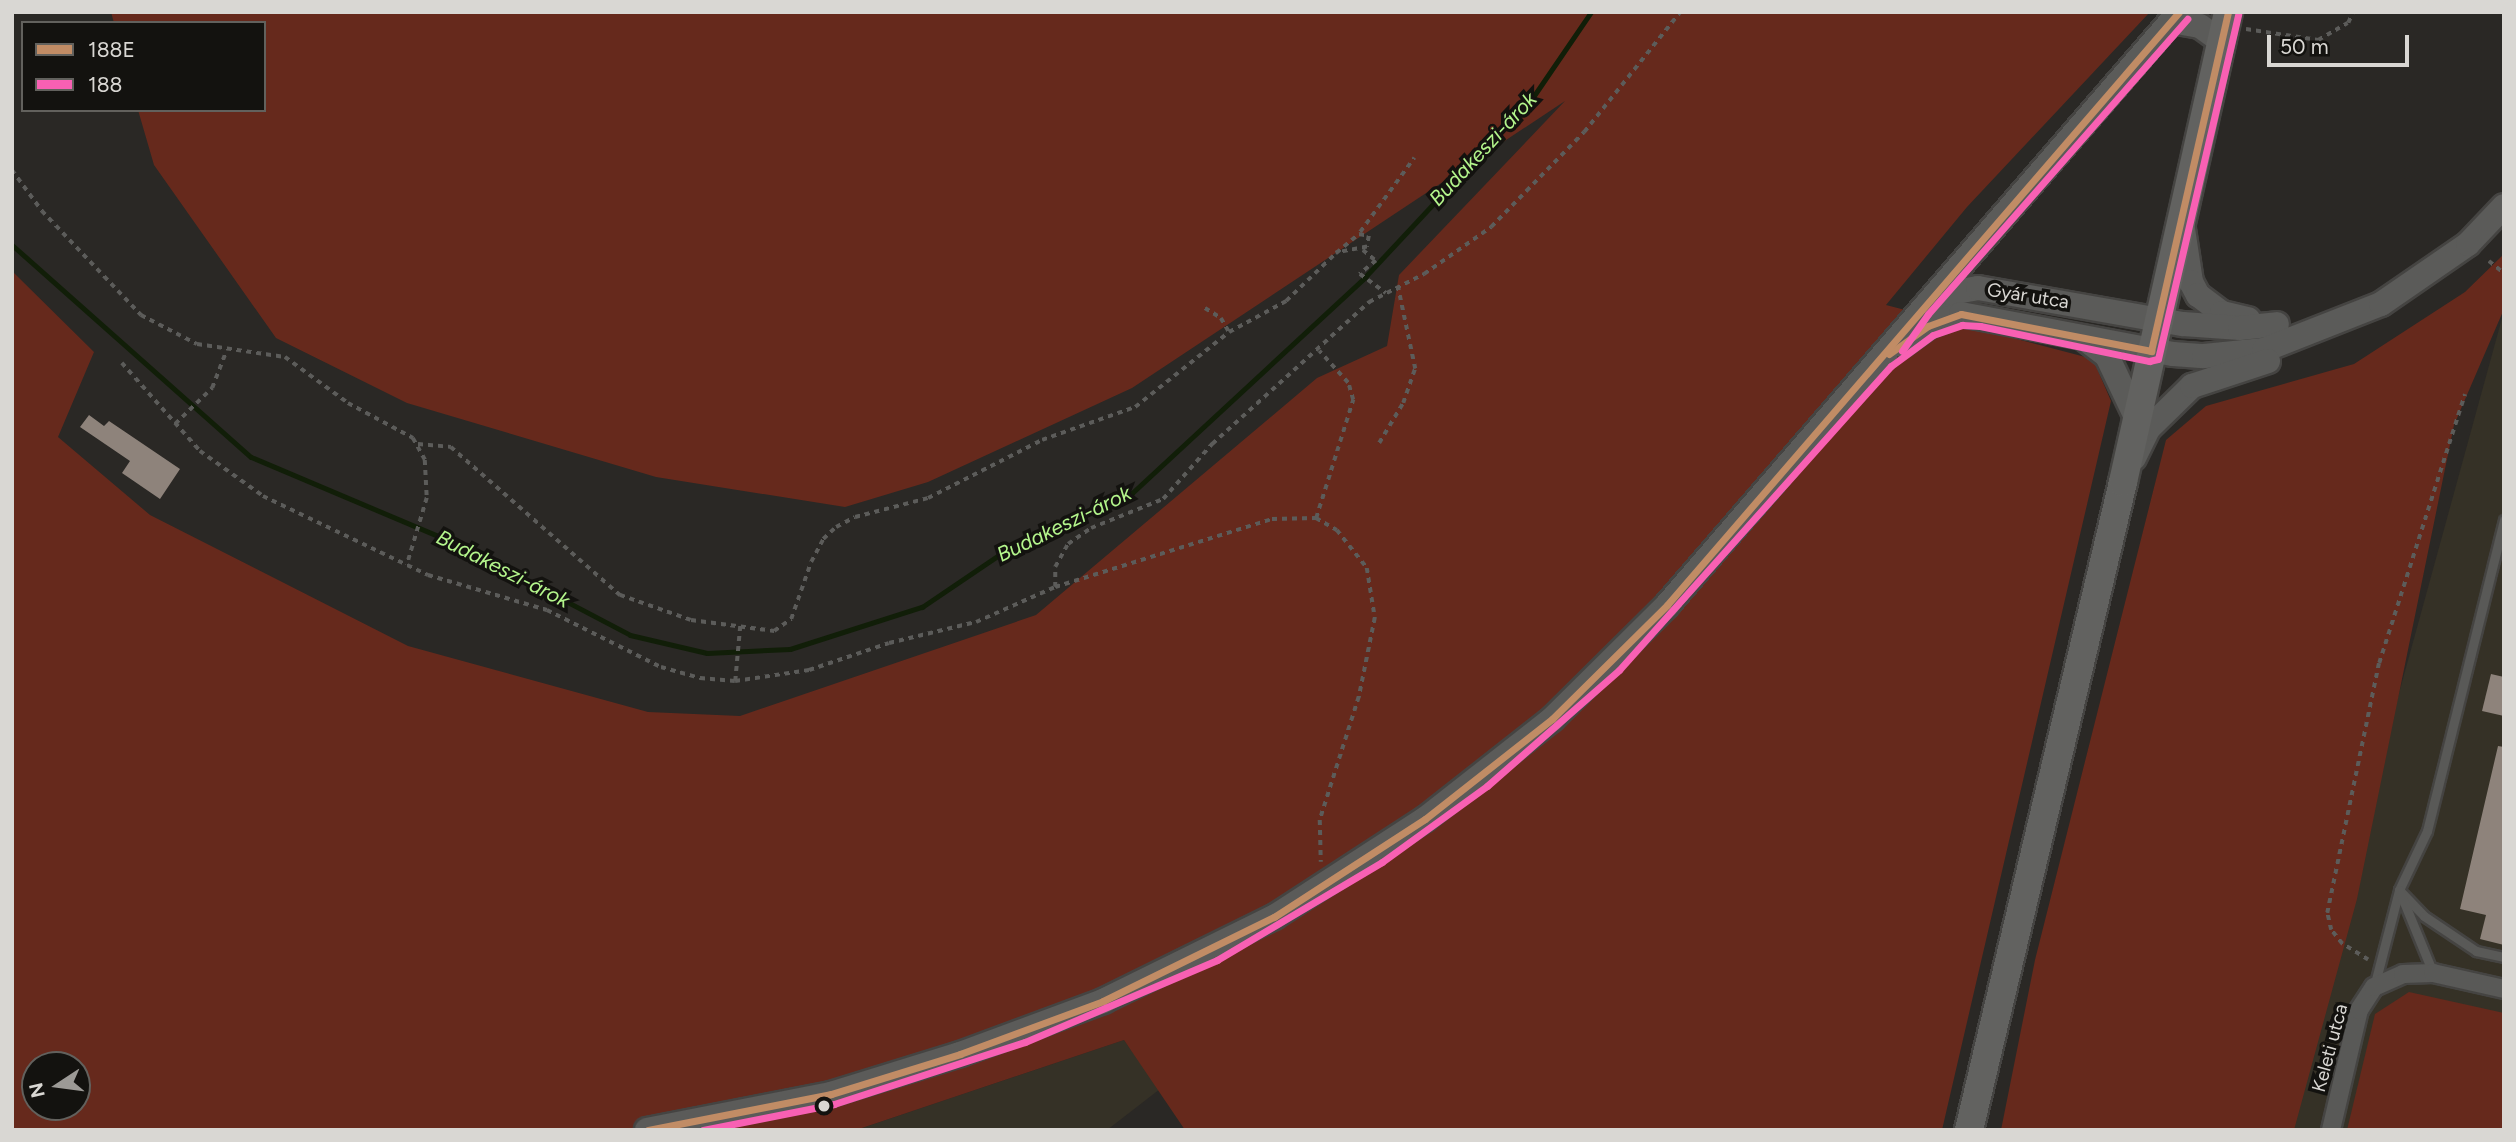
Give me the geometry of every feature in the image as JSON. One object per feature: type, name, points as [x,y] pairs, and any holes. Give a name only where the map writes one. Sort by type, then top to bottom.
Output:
[{"type":"main road","points":[[1920,307],[2175,17],[2200,26],[2223,30],[2123,482],[1969,1130]]},
{"type":"main road","points":[[2123,482],[2148,429],[2192,386],[2254,367],[2356,317],[2441,264],[2504,206]]},
{"type":"main road","points":[[2182,224],[2192,282],[2198,295],[2222,313],[2277,324],[2356,317]]},
{"type":"main road","name":"Gyár utca","points":[[647,1130],[701,1126],[843,1090],[1021,1032],[1161,976],[1327,884],[1480,778],[1592,681],[1667,605],[1884,358],[1920,307],[1950,293],[1978,288],[2210,327],[2277,324]]},
{"type":"main road","name":"Gyár utca","points":[[1884,358],[1928,326],[1961,314],[2151,351],[2204,356],[2264,350],[2356,317]]},
{"type":"main road","points":[[2083,338],[2107,356],[2136,417]]},
{"type":"street","points":[[2374,987],[2403,974],[2433,973],[2504,989]]},
{"type":"street","name":"Keleti utca","points":[[2331,1130],[2359,1010],[2374,987]]},
{"type":"lane","points":[[2374,987],[2399,890],[2427,831],[2504,520]]},
{"type":"lane","points":[[2399,890],[2424,916],[2476,951],[2504,957]]},
{"type":"lane","points":[[2399,890],[2433,973]]},
{"type":"path","points":[[1055,587],[1055,567],[1068,544],[1091,528],[1163,499],[1212,444],[1319,351],[1361,309],[1491,228],[1584,132],[1680,12]]},
{"type":"path","points":[[2223,30],[2238,28],[2318,40],[2348,23],[2353,12]]},
{"type":"path","points":[[12,170],[41,211],[141,315],[173,335],[226,351],[276,355],[298,363],[348,403],[418,444],[451,447],[621,595],[691,620],[774,631],[787,624],[817,550],[836,527],[855,517],[928,498],[1042,440],[1135,407],[1229,332],[1286,301],[1359,234],[1414,158]]},
{"type":"path","points":[[1336,253],[1361,249],[1370,239],[1365,233],[1359,234]]},
{"type":"path","points":[[1361,249],[1376,261],[1360,274],[1386,293]]},
{"type":"path","points":[[2489,261],[2504,274]]},
{"type":"path","points":[[1379,443],[1403,403],[1415,369],[1398,288]]},
{"type":"path","points":[[1205,308],[1221,318],[1229,332]]},
{"type":"path","points":[[175,424],[202,399],[219,378],[226,351]]},
{"type":"path","points":[[1316,518],[1353,400],[1348,383],[1319,351]]},
{"type":"path","points":[[122,363],[175,424],[234,478],[441,580],[547,610],[679,674],[735,681],[809,670],[890,643],[976,622],[1055,587],[1272,519],[1316,518],[1337,530],[1367,568],[1375,618],[1362,683],[1320,820],[1318,842],[1327,884]]},
{"type":"path","points":[[2380,965],[2342,944],[2328,913],[2379,663],[2465,394]]},
{"type":"path","points":[[407,565],[425,514],[426,471],[418,444]]},
{"type":"path","points":[[735,681],[740,626]]},
{"type":"shaded area","points":[[111,12],[2150,12],[1967,207],[1886,305],[2093,359],[2111,401],[1942,1130],[1185,1130],[1124,1040],[856,1130],[12,1130],[12,271],[94,352],[58,437],[150,515],[408,646],[648,712],[740,716],[1036,615],[1317,378],[1387,346],[1399,275],[1565,101],[1132,388],[928,482],[845,507],[656,477],[407,403],[276,338],[154,165],[139,112],[266,112],[266,21],[113,21]]},
{"type":"shaded area","points":[[2504,254],[2504,309],[2454,425],[2357,899],[2294,1130],[2001,1130],[2035,960],[2166,440],[2206,406],[2354,364],[2465,292]]},
{"type":"shaded area","points":[[2504,311],[2504,1130],[2279,1130]]},
{"type":"shaded area","points":[[2409,992],[2504,1013],[2504,1130],[2347,1130],[2375,1014]]},
{"type":"shaded area","points":[[1124,1040],[1160,1089],[1107,1130],[856,1130]]},
{"type":"building","points":[[89,415],[104,426],[109,421],[180,469],[160,499],[122,473],[130,461],[80,427]]},
{"type":"building","points":[[2491,674],[2504,677],[2504,716],[2482,711]]},
{"type":"building","points":[[2498,746],[2504,747],[2504,945],[2480,939],[2486,915],[2460,909]]},
{"type":"waterway","name":"Budakeszi-árok","points":[[12,245],[251,457],[457,544],[630,635],[707,653],[790,649],[922,607],[1012,546],[1132,493],[1364,278],[1533,97],[1591,12]]},
{"type":"transit line","name":"188E","points":[[648,1130],[831,1094],[960,1054],[1103,1001],[1274,917],[1425,819],[1552,719],[1667,605],[2179,12]]},
{"type":"transit line","name":"188E","points":[[2151,351],[2228,12]]},
{"type":"transit line","name":"188","points":[[703,1130],[834,1104],[1025,1042],[1217,960],[1382,862],[1487,786],[1619,670],[1891,366],[1933,335],[1962,325],[1980,326],[2149,361],[2158,359],[2238,14]]},
{"type":"transit line","name":"188","points":[[1902,351],[1928,314],[2187,19]]},
{"type":"transit line","name":"188E","points":[[1889,354],[1928,326],[1961,314],[2151,351]]}]
